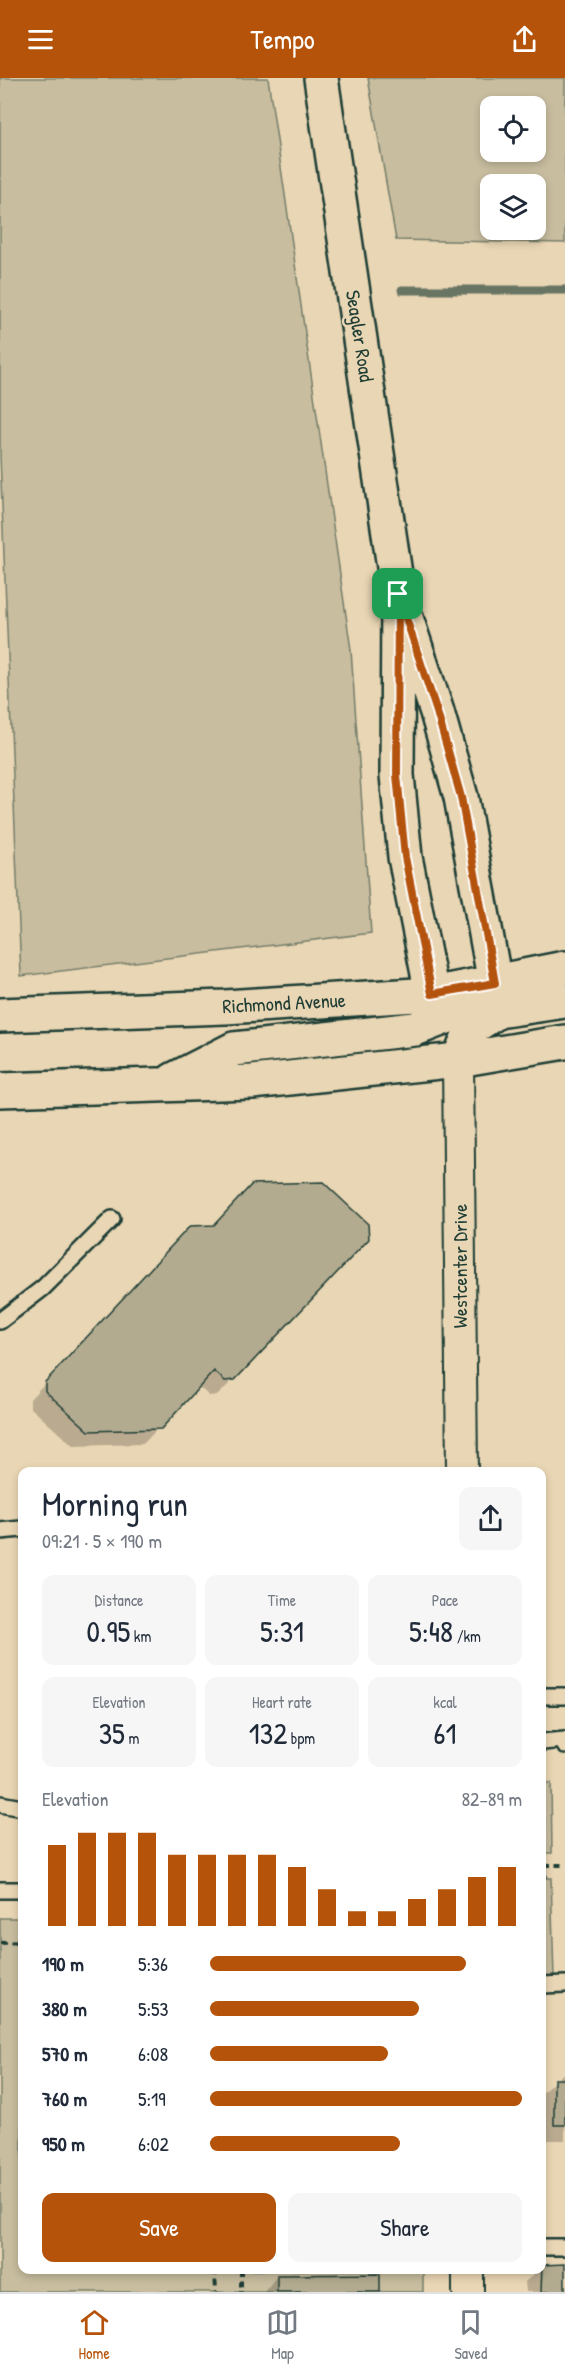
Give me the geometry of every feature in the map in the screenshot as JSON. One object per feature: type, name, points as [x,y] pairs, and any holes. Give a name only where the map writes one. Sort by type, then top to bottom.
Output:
[{"type":"main road","name":"Seagler Road","points":[[321,78],[398,594],[397,775],[405,857],[432,994]]},
{"type":"main road","name":"Seagler Road","points":[[398,594],[437,712],[461,797],[495,983]]},
{"type":"main road","name":"Richmond Avenue","points":[[0,1015],[225,1007],[432,994],[565,968]]},
{"type":"main road","points":[[163,1084],[234,1049],[415,1029],[446,1017],[495,983]]},
{"type":"main road","points":[[458,1060],[473,1027],[498,1011],[565,1001]]},
{"type":"main road","points":[[0,1090],[252,1082],[458,1060],[565,1042]]},
{"type":"street","name":"Westcenter Drive","points":[[458,1060],[462,1467]]},
{"type":"street","points":[[468,2274],[468,2292]]},
{"type":"lane","points":[[0,1322],[43,1288],[112,1219]]},
{"type":"lane","points":[[0,1531],[18,1529]]},
{"type":"lane","points":[[546,1696],[565,1695]]},
{"type":"lane","points":[[546,1742],[565,1740],[565,1746]]},
{"type":"lane","points":[[0,1804],[18,1807]]},
{"type":"lane","points":[[0,1890],[18,1890]]},
{"type":"lane","points":[[546,1985],[565,1984]]},
{"type":"lane","points":[[546,2247],[565,2247]]},
{"type":"path","points":[[546,1865],[565,1864]]},
{"type":"path","points":[[0,1943],[18,1942]]},
{"type":"path","points":[[215,2274],[216,2292]]},
{"type":"path","points":[[241,2274],[241,2292]]},
{"type":"shaded area","points":[[0,78],[268,78],[351,650],[371,933],[21,976],[0,456]]},
{"type":"shaded area","points":[[368,78],[565,78],[565,243],[396,240]]},
{"type":"shaded area","points":[[546,1783],[551,1783],[552,1853],[546,1853]]},
{"type":"shaded area","points":[[546,1878],[551,1878],[554,1977],[546,1977]]},
{"type":"shaded area","points":[[0,1918],[18,1918],[18,2274],[423,2274],[423,2292],[0,2292]]},
{"type":"building","points":[[323,1182],[368,1224],[369,1239],[235,1380],[225,1381],[214,1371],[161,1429],[89,1431],[45,1391],[45,1382],[190,1226],[214,1225],[252,1184]]},
{"type":"building","points":[[554,2079],[565,2079],[565,2125],[554,2125]]},
{"type":"building","points":[[565,2264],[565,2292],[541,2292],[542,2274],[546,2274],[546,2265]]},
{"type":"building","points":[[380,2274],[380,2292],[277,2292],[277,2275]]},
{"type":"waterway","points":[[402,290],[565,290]]},
{"type":"route","points":[[398,594],[437,712],[461,797],[495,983],[432,994],[405,857],[397,775],[398,594]]}]
